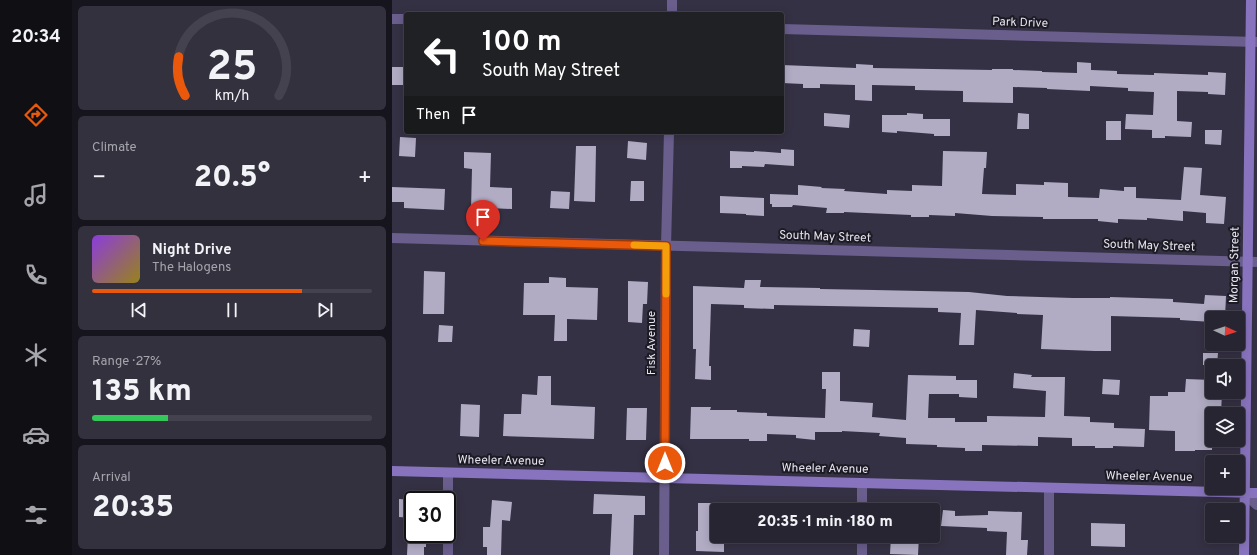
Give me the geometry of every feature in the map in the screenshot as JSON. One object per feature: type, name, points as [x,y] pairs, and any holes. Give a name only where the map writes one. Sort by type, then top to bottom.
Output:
[{"type":"street","points":[[672,0],[672,12]]},
{"type":"street","name":"Morgan Street","points":[[1245,464],[1252,262],[1254,42],[1251,0]]},
{"type":"street","points":[[392,19],[404,19]]},
{"type":"street","name":"Park Drive","points":[[784,29],[1254,42]]},
{"type":"street","name":"Fisk Avenue","points":[[664,555],[666,246],[669,134]]},
{"type":"street","name":"South May Street","points":[[392,238],[1252,262]]},
{"type":"street","name":"Wheeler Avenue","points":[[392,471],[1205,492]]},
{"type":"street","points":[[448,473],[448,555]]},
{"type":"street","points":[[862,483],[862,503]]},
{"type":"street","points":[[1049,488],[1049,555]]},
{"type":"street","name":"Wheeler Avenue","points":[[1245,493],[1257,493]]},
{"type":"street","points":[[1245,494],[1257,505]]},
{"type":"street","name":"Morgan Street","points":[[1244,495],[1244,555]]},
{"type":"street","points":[[862,543],[862,555]]},
{"type":"building","points":[[1077,62],[1091,63],[1091,70],[1117,71],[1117,74],[1154,75],[1154,73],[1208,75],[1208,72],[1226,73],[1225,95],[1208,94],[1208,92],[1177,91],[1177,121],[1192,122],[1191,137],[1165,136],[1165,138],[1152,138],[1152,130],[1125,129],[1126,114],[1153,115],[1154,92],[1128,91],[1128,88],[1090,86],[1090,91],[1013,87],[1013,103],[963,102],[963,91],[915,90],[915,86],[872,85],[872,101],[855,100],[855,85],[820,84],[820,88],[803,88],[803,84],[784,83],[784,65],[856,68],[856,64],[873,65],[873,68],[1013,69],[1077,73]]},
{"type":"building","points":[[392,67],[404,67],[404,85],[392,85]]},
{"type":"building","points":[[824,113],[850,115],[849,128],[824,126]]},
{"type":"building","points":[[907,113],[923,114],[923,119],[950,119],[950,136],[934,136],[934,134],[897,131],[897,133],[882,132],[882,115],[907,115]]},
{"type":"building","points":[[1018,113],[1029,114],[1029,129],[1017,129]]},
{"type":"building","points":[[1106,121],[1121,121],[1121,140],[1106,140]]},
{"type":"building","points":[[1205,130],[1222,130],[1221,145],[1205,144]]},
{"type":"building","points":[[400,137],[416,138],[415,157],[399,156]]},
{"type":"building","points":[[628,141],[647,143],[646,160],[627,158]]},
{"type":"building","points":[[576,146],[596,146],[595,202],[574,201]]},
{"type":"building","points":[[781,149],[794,150],[794,166],[765,164],[764,167],[742,166],[742,168],[730,168],[730,151],[781,153]]},
{"type":"building","points":[[943,151],[987,152],[982,194],[1016,195],[1016,184],[1044,185],[1044,182],[1068,183],[1068,197],[1099,198],[1100,189],[1124,191],[1124,187],[1136,187],[1136,198],[1181,200],[1184,167],[1202,168],[1200,195],[1226,197],[1224,224],[1206,223],[1206,213],[1183,211],[1183,221],[1147,218],[1147,220],[1118,219],[1118,223],[1098,221],[1098,219],[1043,219],[1043,217],[992,216],[955,213],[955,216],[929,215],[929,217],[911,217],[911,215],[844,212],[826,213],[827,208],[793,205],[792,207],[772,207],[772,204],[770,204],[770,194],[798,195],[798,185],[845,189],[844,191],[887,194],[887,190],[912,191],[912,185],[942,186]]},
{"type":"building","points":[[464,152],[491,153],[490,187],[512,188],[512,209],[489,208],[489,210],[471,210],[472,169],[464,168]]},
{"type":"building","points":[[631,181],[644,181],[644,201],[630,201]]},
{"type":"building","points":[[392,187],[445,189],[444,210],[404,208],[404,202],[392,202]]},
{"type":"building","points":[[551,191],[570,192],[569,209],[550,208]]},
{"type":"building","points":[[720,196],[764,198],[764,216],[720,213]]},
{"type":"building","points":[[424,271],[445,272],[444,314],[423,314]]},
{"type":"building","points":[[549,277],[566,278],[566,287],[598,288],[597,320],[567,319],[567,341],[554,341],[555,315],[523,315],[524,283],[549,283]]},
{"type":"building","points":[[745,280],[761,280],[760,287],[969,292],[1007,296],[1073,298],[1110,297],[1173,299],[1173,302],[1204,304],[1205,295],[1226,296],[1225,311],[1205,311],[1205,322],[1180,320],[1180,318],[1111,316],[1111,351],[1041,349],[1043,315],[976,310],[974,345],[959,345],[961,313],[938,312],[938,308],[774,305],[774,309],[744,308],[744,305],[711,304],[709,366],[711,366],[711,380],[695,379],[696,349],[693,349],[693,286],[744,288]]},
{"type":"building","points":[[628,281],[648,282],[647,304],[643,304],[642,323],[628,322]]},
{"type":"building","points":[[439,325],[453,326],[452,342],[438,342]]},
{"type":"building","points":[[854,329],[870,330],[869,347],[853,346]]},
{"type":"building","points":[[1203,353],[1218,353],[1218,359],[1205,359],[1205,365],[1203,365]]},
{"type":"building","points":[[822,372],[840,372],[840,401],[873,403],[872,417],[906,420],[908,375],[956,376],[956,380],[977,380],[977,398],[959,397],[959,394],[929,394],[928,418],[955,418],[955,422],[987,422],[987,416],[1045,417],[1046,391],[1013,388],[1014,373],[1032,375],[1031,377],[1065,377],[1064,416],[1090,417],[1090,422],[1114,423],[1114,428],[1145,429],[1144,447],[1113,446],[1113,448],[1095,448],[1095,446],[1072,446],[1072,438],[1038,437],[1038,446],[982,445],[982,451],[965,451],[965,448],[906,444],[906,438],[879,436],[880,433],[842,431],[815,432],[815,440],[796,438],[796,435],[767,434],[767,441],[749,441],[749,439],[690,439],[691,407],[711,407],[710,410],[737,410],[737,412],[767,413],[767,416],[825,418],[826,389],[822,389]]},
{"type":"building","points":[[538,376],[551,376],[551,405],[595,407],[594,439],[503,436],[504,414],[521,414],[522,394],[537,395]]},
{"type":"building","points":[[1103,379],[1120,380],[1119,395],[1102,394]]},
{"type":"building","points":[[1186,379],[1205,380],[1205,399],[1222,399],[1221,407],[1205,407],[1205,447],[1212,447],[1212,450],[1175,451],[1175,431],[1149,430],[1150,396],[1168,396],[1168,392],[1185,392]]},
{"type":"building","points":[[461,404],[480,405],[479,437],[460,436]]},
{"type":"building","points":[[627,408],[647,408],[646,440],[626,440]]},
{"type":"building","points":[[594,494],[645,496],[645,515],[634,515],[633,555],[610,555],[612,514],[593,514]]},
{"type":"building","points":[[399,499],[404,499],[404,517],[399,517]]},
{"type":"building","points":[[492,500],[512,502],[510,521],[502,520],[501,555],[487,555],[487,547],[483,547],[483,527],[490,527]]},
{"type":"building","points":[[698,503],[710,503],[710,543],[724,543],[724,552],[696,551],[696,531],[698,531]]},
{"type":"building","points":[[943,510],[955,511],[955,516],[988,515],[988,511],[1022,512],[1021,540],[1028,540],[1027,555],[1006,555],[1007,532],[987,531],[987,528],[941,526]]},
{"type":"building","points":[[1091,523],[1125,524],[1125,547],[1091,546]]},
{"type":"building","points":[[408,543],[426,543],[426,547],[424,547],[424,555],[407,555]]},
{"type":"building","points":[[891,543],[919,543],[918,555],[890,554]]},
{"type":"slow traffic","points":[[634,245],[666,246],[666,294]]},
{"type":"route","points":[[483,241],[666,246],[665,463]]}]
